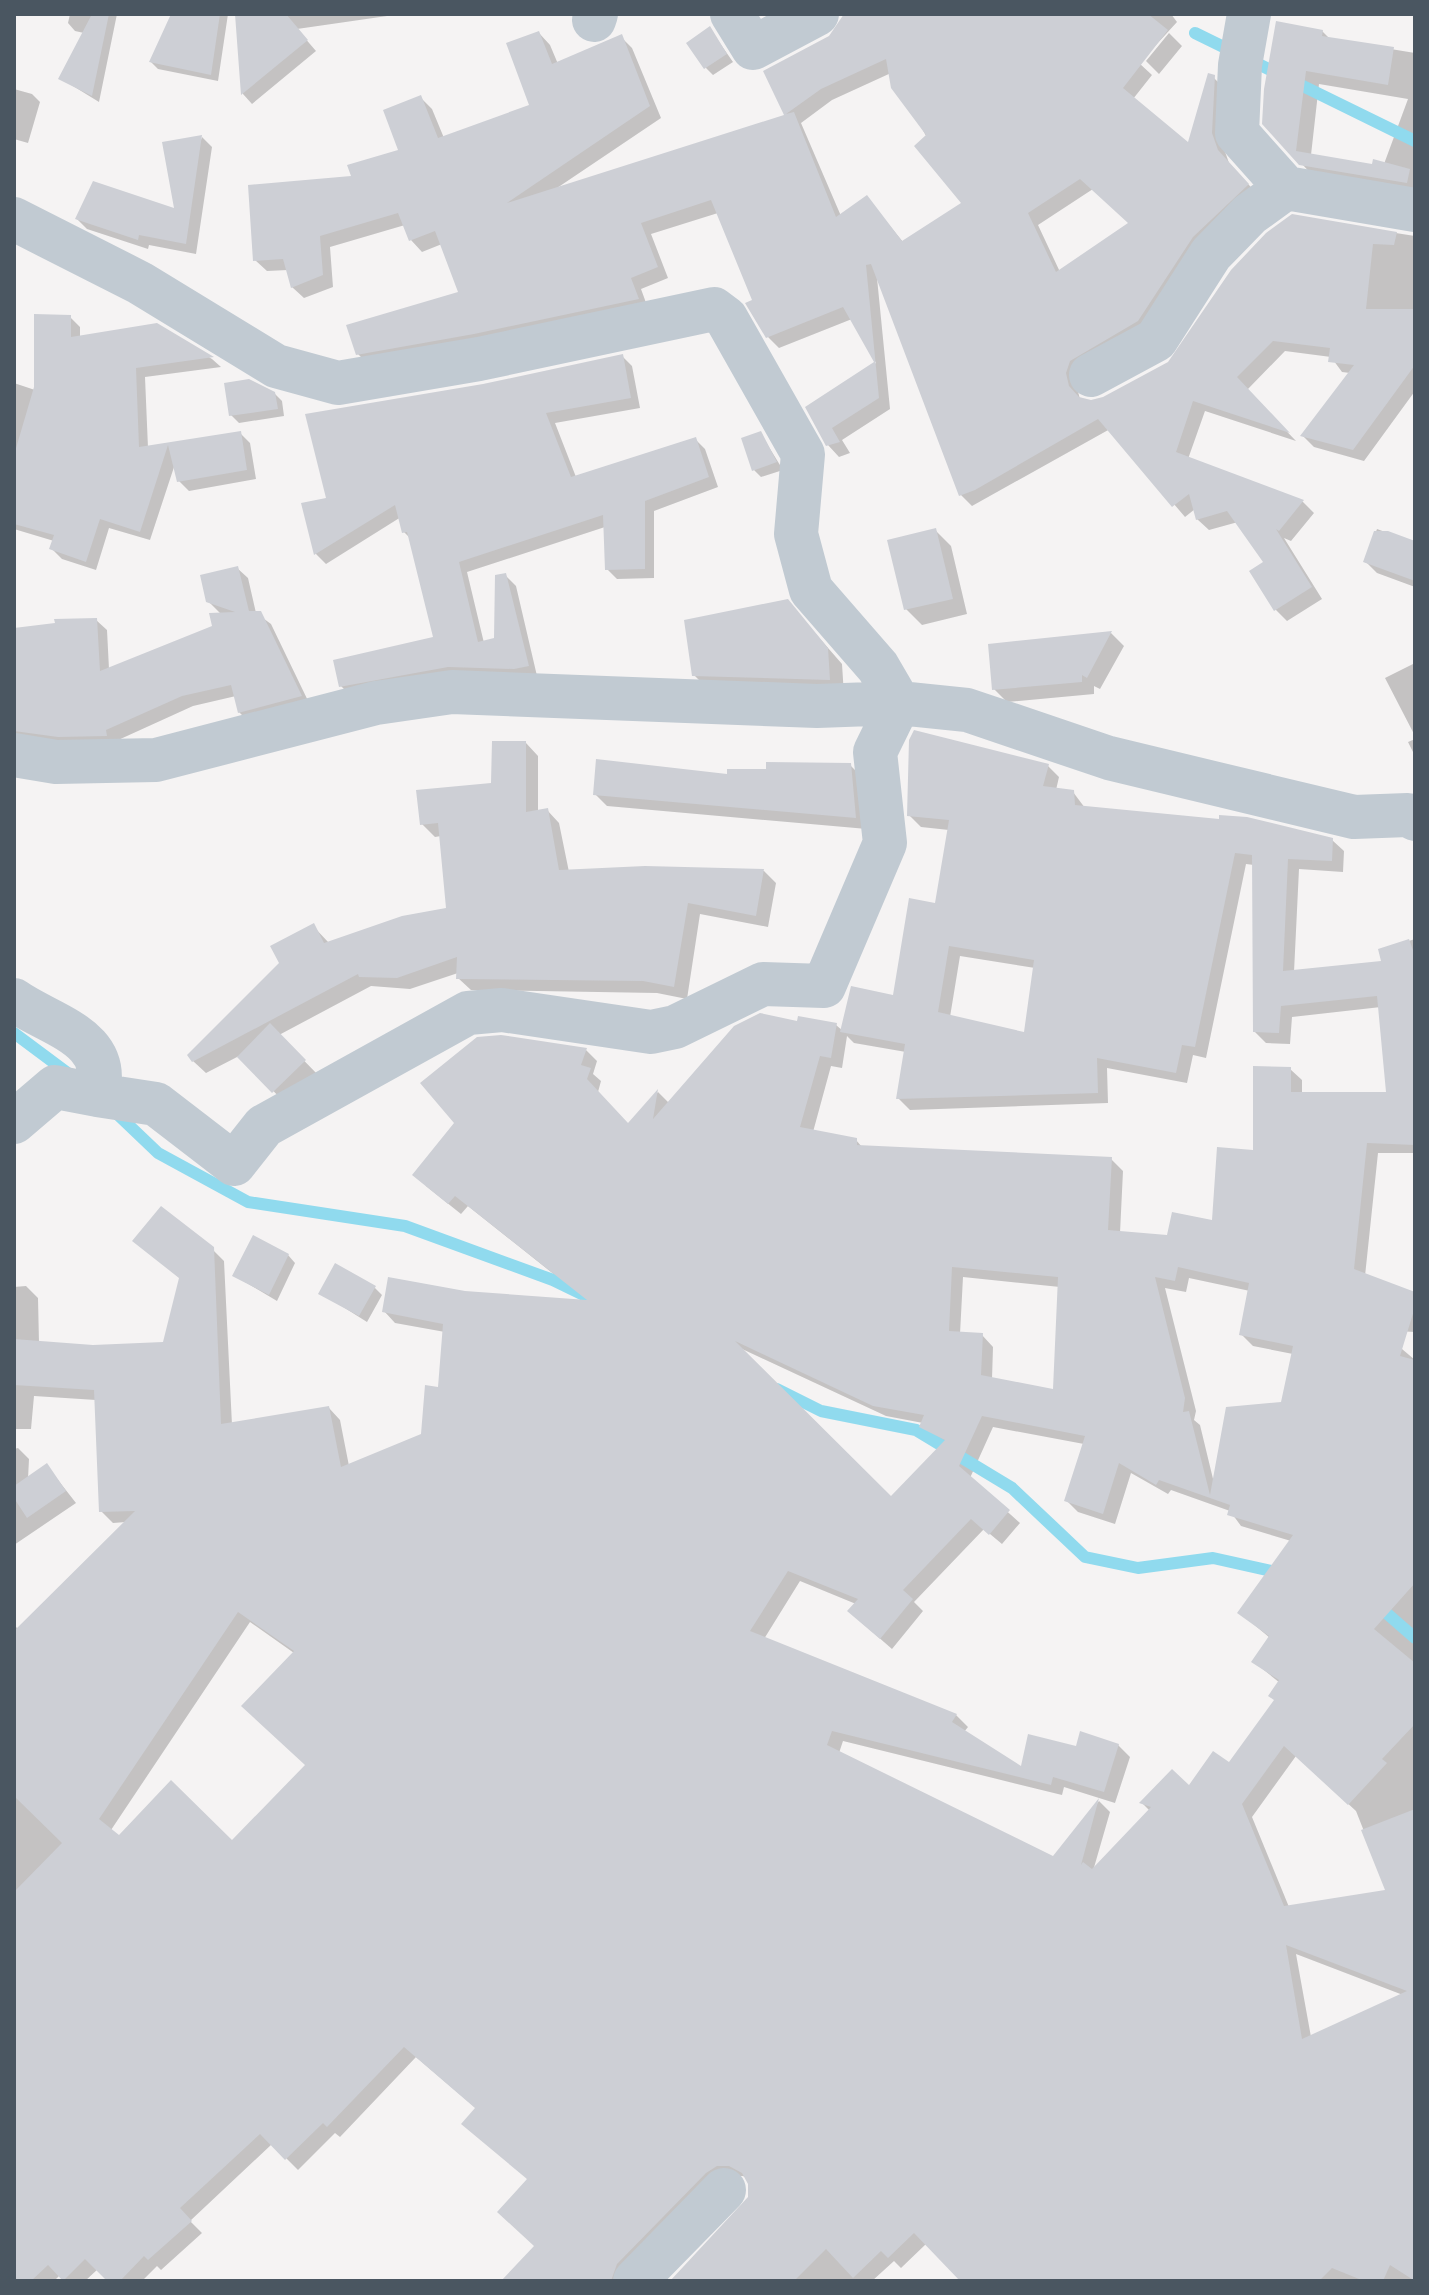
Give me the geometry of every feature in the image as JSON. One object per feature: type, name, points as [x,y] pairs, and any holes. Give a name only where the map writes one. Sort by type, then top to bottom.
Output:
[{"type":"street","points":[[732,14],[753,48],[817,14]]},
{"type":"street","points":[[1249,14],[1240,65],[1237,133],[1286,188],[1415,210]]},
{"type":"street","points":[[1091,375],[1156,340],[1211,254],[1250,214],[1286,188]]},
{"type":"street","points":[[14,219],[140,283],[276,366],[338,383],[479,359],[609,333],[653,319],[714,309],[726,318],[803,454],[796,534],[811,590],[878,667],[899,703]]},
{"type":"street","points":[[14,755],[56,762],[156,760],[376,703],[452,692],[817,706],[899,703],[967,710],[1109,758],[1354,817],[1408,815],[1415,819]]},
{"type":"street","points":[[14,1122],[55,1087],[156,1104],[234,1164],[264,1126],[468,1013],[502,1010],[651,1032],[675,1027],[763,984],[824,986],[885,843],[875,752],[899,703]]},
{"type":"street","points":[[14,1000],[35,1015],[81,1037],[90,1046],[100,1061],[102,1079],[97,1095]]},
{"type":"street","points":[[635,2281],[724,2190]]},
{"type":"building","points":[[92,14],[109,14],[92,96],[58,79]]},
{"type":"building","points":[[171,14],[220,14],[211,75],[149,62]]},
{"type":"building","points":[[235,14],[286,14],[308,40],[241,95]]},
{"type":"building","points":[[844,14],[1148,14],[1168,30],[1123,88],[1188,142],[1208,73],[1215,75],[1212,133],[1218,150],[1249,184],[1193,237],[1138,321],[1070,361],[1066,373],[1069,386],[1079,397],[1091,400],[1103,397],[1168,362],[1231,270],[1266,233],[1292,214],[1397,232],[1394,245],[1373,244],[1366,309],[1415,309],[1415,365],[1353,450],[1300,436],[1354,365],[1328,362],[1330,348],[1273,341],[1237,377],[1290,433],[1193,401],[1176,452],[1304,500],[1279,531],[1276,529],[1312,587],[1274,611],[1249,571],[1263,562],[1227,511],[1196,520],[1189,494],[1172,507],[1098,419],[975,490],[959,496],[871,264],[866,265],[879,398],[832,428],[840,442],[826,446],[805,407],[874,362],[843,307],[766,338],[745,303],[752,300],[711,200],[641,223],[658,267],[631,278],[639,299],[356,355],[346,325],[458,292],[435,231],[409,241],[398,213],[320,236],[323,275],[291,288],[283,259],[253,261],[248,185],[351,176],[347,165],[398,150],[383,110],[421,95],[438,138],[529,105],[506,43],[539,31],[552,64],[622,34],[650,106],[507,203],[784,115],[763,71],[829,36]],"holes":[[[886,59],[891,88],[926,135],[914,146],[961,203],[902,241],[867,195],[836,217],[794,112],[786,114],[821,89]],[[1080,179],[1128,223],[1056,272],[1028,213]]]},
{"type":"building","points":[[1276,21],[1323,30],[1322,36],[1394,47],[1388,85],[1306,71],[1296,151],[1372,164],[1373,159],[1410,169],[1407,183],[1299,165],[1262,124],[1264,89]]},
{"type":"building","points":[[710,26],[727,54],[704,69],[686,43]]},
{"type":"building","points":[[202,135],[186,244],[139,235],[138,240],[75,219],[93,181],[174,208],[162,142]]},
{"type":"building","points":[[34,314],[71,315],[71,337],[157,323],[214,357],[136,368],[139,447],[241,431],[247,470],[177,482],[168,445],[140,532],[100,519],[86,562],[49,549],[54,535],[14,524],[14,455],[34,387]]},
{"type":"building","points":[[623,354],[631,398],[546,413],[571,477],[696,437],[709,477],[645,501],[645,569],[605,570],[603,515],[459,562],[478,642],[494,638],[495,575],[506,573],[529,666],[514,669],[448,667],[339,687],[333,660],[433,637],[407,532],[402,533],[395,505],[314,555],[301,503],[326,498],[305,414],[483,384]]},
{"type":"building","points":[[249,379],[275,392],[278,409],[229,416],[224,383]]},
{"type":"building","points":[[761,431],[777,462],[752,471],[741,438]]},
{"type":"building","points":[[936,528],[953,599],[904,610],[887,540]]},
{"type":"building","points":[[1374,531],[1388,531],[1415,541],[1415,581],[1363,562]]},
{"type":"building","points":[[238,566],[249,611],[261,611],[302,696],[238,713],[231,685],[182,696],[106,730],[107,736],[58,737],[14,731],[14,628],[55,623],[54,619],[97,618],[100,671],[212,626],[209,613],[235,612],[206,602],[200,575]]},
{"type":"building","points":[[788,599],[828,648],[830,680],[692,676],[684,620]]},
{"type":"building","points":[[1112,631],[1087,678],[1082,675],[1082,682],[992,690],[988,644]]},
{"type":"building","points":[[914,730],[1049,764],[1043,786],[1074,790],[1075,805],[1219,819],[1219,815],[1247,817],[1333,838],[1332,861],[1288,859],[1283,971],[1381,961],[1378,949],[1409,939],[1415,956],[1415,1145],[1367,1143],[1354,1269],[1415,1292],[1415,1307],[1400,1356],[1415,1360],[1415,1583],[1374,1629],[1415,1663],[1415,1724],[1382,1759],[1387,1763],[1348,1805],[1284,1746],[1242,1804],[1284,1906],[1385,1890],[1361,1830],[1415,1809],[1415,2281],[1390,2265],[1383,2281],[1364,2281],[1332,2268],[1319,2281],[960,2281],[914,2233],[888,2258],[881,2251],[853,2278],[826,2249],[794,2281],[670,2281],[748,2197],[748,2184],[742,2173],[729,2166],[717,2166],[706,2173],[617,2264],[611,2281],[501,2281],[534,2246],[497,2212],[527,2179],[461,2124],[475,2108],[404,2047],[327,2127],[323,2123],[285,2160],[260,2134],[180,2208],[192,2221],[148,2260],[144,2256],[120,2281],[107,2281],[85,2259],[63,2281],[48,2265],[31,2281],[14,2281],[14,1892],[62,1843],[14,1796],[14,1631],[135,1511],[99,1512],[94,1390],[14,1385],[14,1339],[93,1345],[163,1342],[179,1278],[132,1241],[161,1206],[214,1247],[221,1424],[329,1406],[341,1467],[421,1434],[425,1385],[438,1387],[443,1324],[382,1312],[388,1277],[465,1291],[587,1300],[455,1196],[448,1204],[412,1175],[454,1123],[420,1083],[477,1037],[501,1035],[587,1048],[581,1065],[591,1068],[587,1079],[628,1123],[658,1089],[653,1119],[734,1026],[760,1013],[797,1021],[798,1016],[837,1023],[831,1058],[820,1056],[800,1127],[857,1138],[857,1145],[1112,1157],[1108,1230],[1167,1235],[1172,1212],[1212,1220],[1217,1147],[1253,1150],[1253,1066],[1291,1067],[1291,1092],[1386,1092],[1377,996],[1281,1006],[1279,1033],[1253,1032],[1252,855],[1235,853],[1195,1047],[1182,1045],[1176,1073],[1097,1058],[1098,1093],[896,1099],[905,1044],[840,1032],[851,986],[893,995],[909,898],[935,903],[949,820],[907,816],[909,740]],"holes":[[[949,946],[1034,960],[1024,1032],[938,1012]],[[952,1267],[1058,1277],[1053,1389],[981,1375],[983,1333],[949,1331]],[[1178,1267],[1249,1283],[1239,1335],[1293,1346],[1281,1402],[1226,1407],[1210,1495],[1189,1411],[1183,1412],[1185,1398],[1155,1277],[1175,1281]],[[735,1341],[873,1406],[924,1415],[919,1427],[945,1440],[891,1496]],[[982,1416],[1085,1436],[1064,1501],[1103,1514],[1119,1463],[1156,1485],[1159,1480],[1230,1505],[1227,1515],[1293,1535],[1237,1613],[1269,1636],[1251,1662],[1279,1680],[1268,1696],[1274,1700],[1229,1762],[1213,1751],[1189,1785],[1172,1769],[1139,1803],[1151,1807],[1092,1869],[1083,1862],[1081,1865],[1099,1798],[1053,1856],[827,1745],[832,1731],[1051,1785],[1053,1777],[1104,1792],[1119,1744],[1080,1731],[1076,1746],[1028,1734],[1021,1766],[952,1722],[957,1714],[750,1631],[788,1571],[858,1599],[847,1611],[880,1639],[913,1599],[903,1590],[971,1519],[989,1535],[1010,1510],[959,1466]],[[238,1612],[294,1651],[241,1706],[305,1765],[232,1840],[171,1780],[119,1835],[99,1819]],[[1286,1945],[1407,1991],[1302,2039]]]},
{"type":"building","points":[[492,741],[526,741],[526,812],[548,808],[559,870],[645,866],[764,869],[756,916],[688,903],[674,987],[643,981],[456,979],[457,957],[397,978],[359,977],[358,974],[192,1062],[187,1055],[279,963],[270,946],[314,923],[324,943],[402,916],[446,908],[438,823],[420,825],[416,790],[491,783]]},
{"type":"building","points":[[596,759],[727,774],[727,769],[766,769],[766,762],[851,763],[856,818],[593,795]]},
{"type":"building","points":[[270,1023],[306,1060],[272,1093],[237,1057]]},
{"type":"building","points":[[253,1235],[289,1254],[269,1295],[232,1276]]},
{"type":"building","points":[[335,1263],[376,1286],[359,1316],[318,1294]]},
{"type":"building","points":[[47,1463],[66,1491],[27,1518],[14,1498],[14,1486]]},
{"type":"waterway","points":[[1195,33],[1415,141]]},
{"type":"waterway","points":[[14,1033],[69,1074]]},
{"type":"waterway","points":[[114,1111],[158,1153],[248,1202],[405,1226],[553,1280],[588,1297]]},
{"type":"waterway","points":[[777,1389],[821,1411],[916,1430],[1012,1488],[1085,1557],[1138,1568],[1213,1558],[1280,1573]]},
{"type":"waterway","points":[[1376,1604],[1415,1638]]}]
